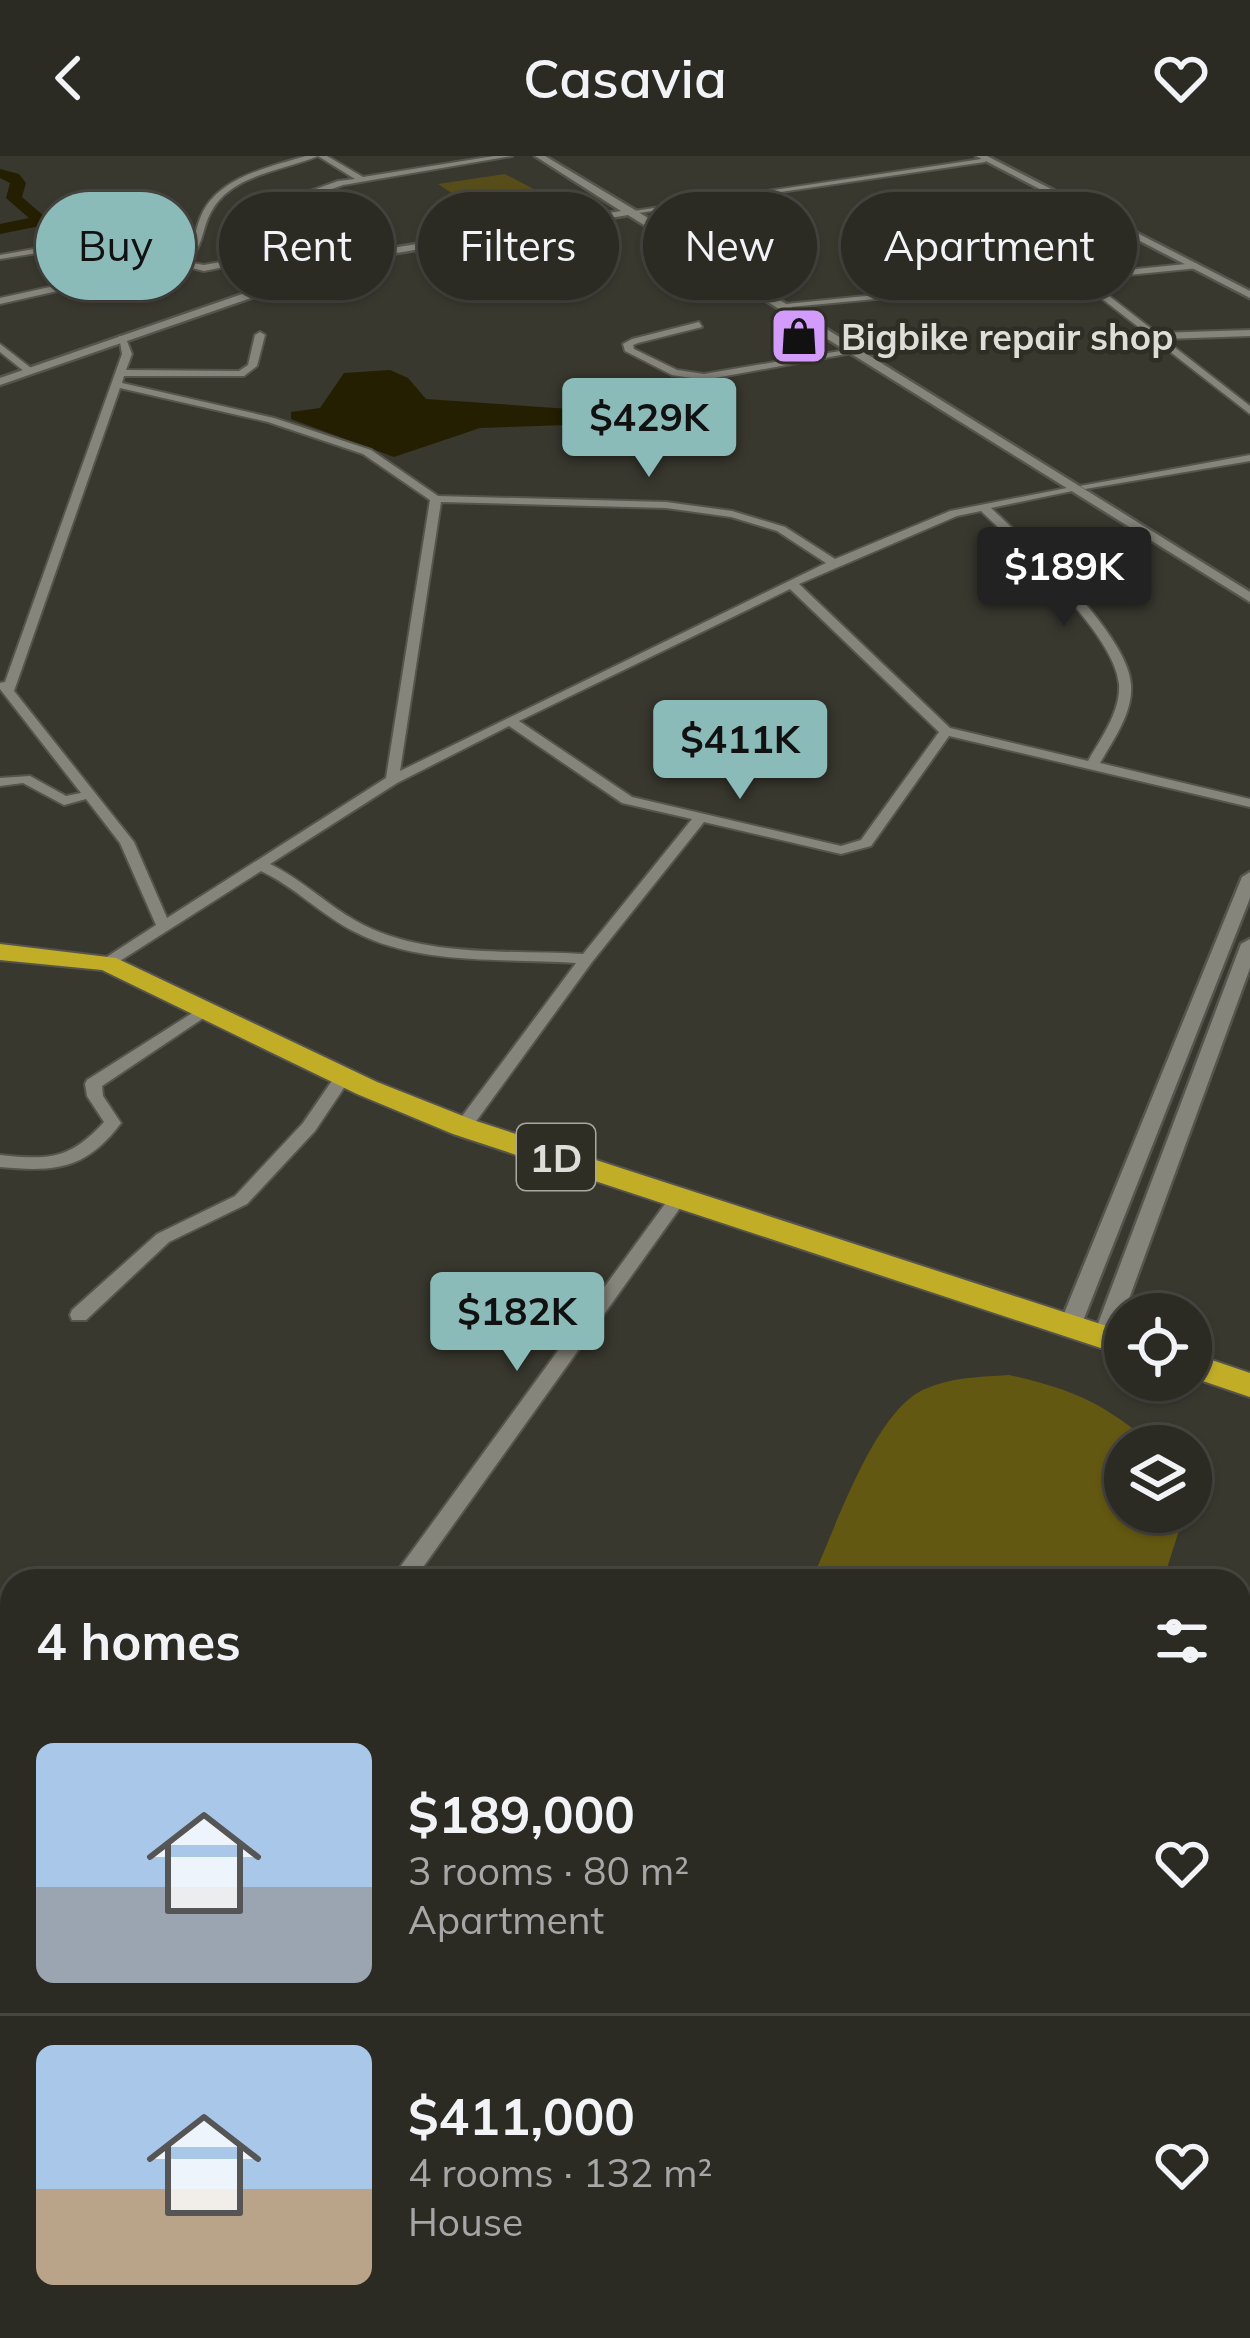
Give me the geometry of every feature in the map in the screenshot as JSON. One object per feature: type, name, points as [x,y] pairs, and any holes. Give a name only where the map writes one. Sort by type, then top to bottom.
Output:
[{"type":"highway","name":"1D","points":[[0,952],[107,963],[344,1076],[464,1127],[1104,1337]]},
{"type":"highway","points":[[1212,1372],[1250,1384]]},
{"type":"street","points":[[195,249],[206,214],[228,188],[318,156],[362,179]]},
{"type":"street","points":[[321,192],[362,179],[508,156]]},
{"type":"street","points":[[539,156],[633,211]]},
{"type":"street","points":[[549,156],[1250,598]]},
{"type":"street","points":[[394,250],[982,158],[1250,295]]},
{"type":"street","points":[[902,163],[914,170]]},
{"type":"street","points":[[0,257],[36,251]]},
{"type":"street","points":[[1137,272],[1196,266]]},
{"type":"street","points":[[0,302],[36,294]]},
{"type":"street","points":[[0,382],[230,300]]},
{"type":"street","points":[[784,305],[841,300]]},
{"type":"street","points":[[1110,300],[1250,411]]},
{"type":"street","points":[[784,305],[852,352],[1250,588]]},
{"type":"street","points":[[698,325],[635,340],[628,344],[630,351],[675,373],[704,377],[852,352]]},
{"type":"street","points":[[1158,336],[1250,333]]},
{"type":"street","points":[[117,378],[241,374],[252,365],[260,335]]},
{"type":"street","points":[[122,338],[127,354],[4,687],[128,842],[163,925]]},
{"type":"street","points":[[0,347],[28,370]]},
{"type":"street","points":[[117,378],[367,452],[436,499],[627,502],[732,514],[796,536],[834,563]]},
{"type":"street","points":[[107,963],[392,780],[834,563],[954,512],[1250,458]]},
{"type":"street","points":[[392,780],[436,499]]},
{"type":"street","points":[[982,506],[1047,565],[1118,659],[1125,680],[1121,709],[1092,766]]},
{"type":"street","points":[[792,584],[946,731],[1250,803]]},
{"type":"street","points":[[510,721],[627,800],[854,849],[866,843],[946,731]]},
{"type":"street","points":[[0,782],[25,779],[64,801],[88,795]]},
{"type":"street","points":[[464,1127],[587,959],[700,818]]},
{"type":"street","points":[[260,865],[291,878],[359,929],[394,943],[587,959]]},
{"type":"street","points":[[1070,1326],[1250,878]]},
{"type":"street","points":[[1130,1293],[1250,944]]},
{"type":"street","points":[[0,1161],[59,1165],[93,1148],[113,1123],[95,1096],[93,1084],[208,1008]]},
{"type":"street","points":[[79,1315],[163,1238],[241,1200],[309,1126],[344,1076]]},
{"type":"street","points":[[410,1569],[679,1197]]},
{"type":"shaded area","points":[[390,370],[408,378],[426,399],[570,409],[580,418],[566,425],[480,428],[394,457],[291,419],[291,412],[320,408],[344,373]]},
{"type":"shaded area","points":[[1009,1375],[1086,1400],[1127,1425],[1104,1425],[1104,1533],[1178,1533],[1167,1569],[816,1569],[844,1504],[889,1421],[906,1401],[945,1382]]},
{"type":"building","points":[[505,174],[539,192],[450,192],[438,184]]},
{"type":"waterway","points":[[0,173],[14,177],[18,183],[14,198],[37,217],[34,223],[0,229]]},
{"type":"place","name":"Bigbike repair shop","points":[[799,336]]}]
